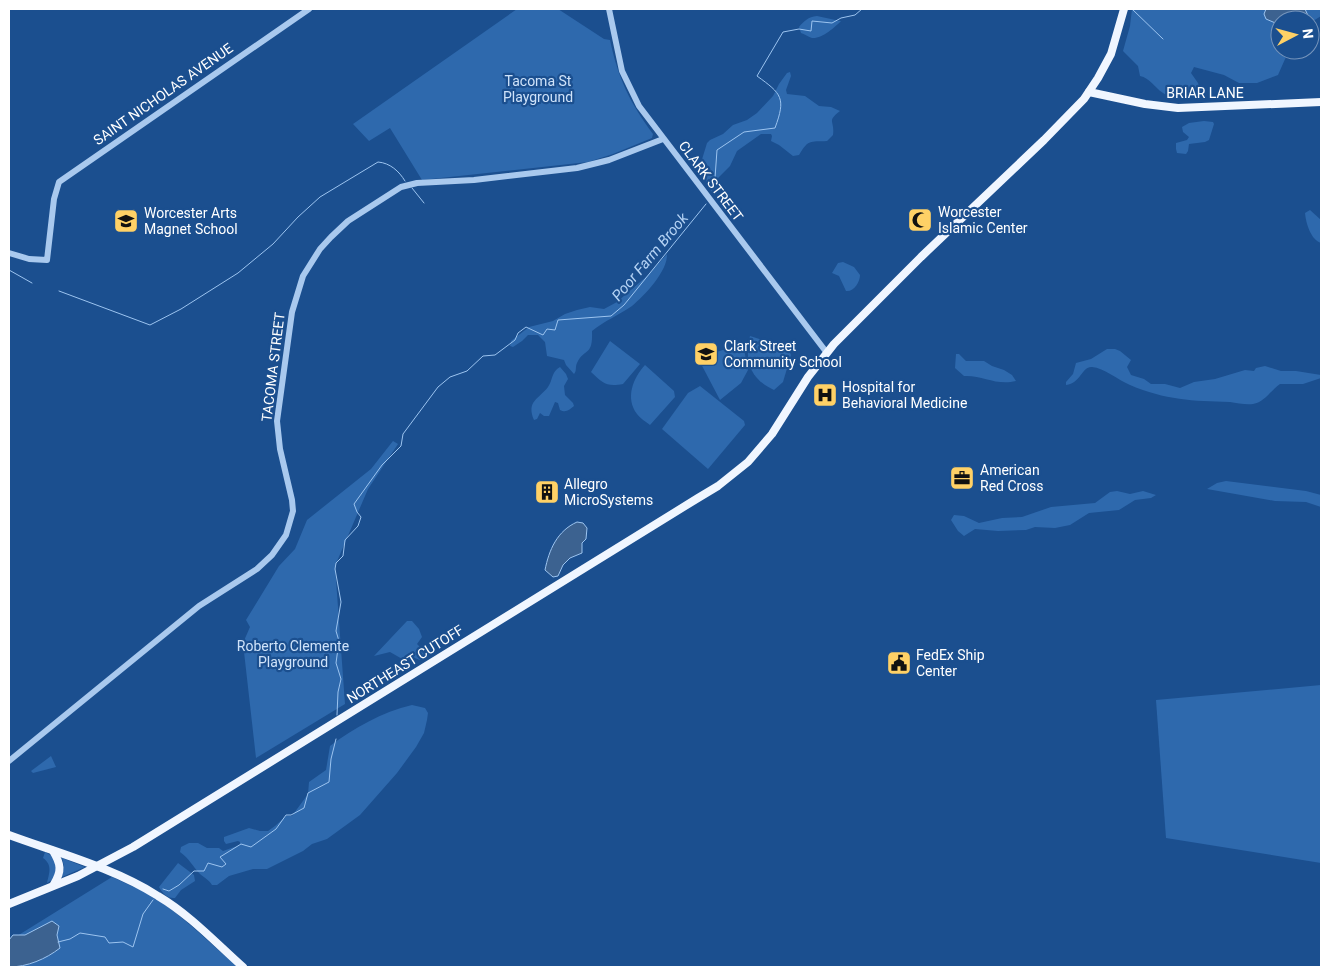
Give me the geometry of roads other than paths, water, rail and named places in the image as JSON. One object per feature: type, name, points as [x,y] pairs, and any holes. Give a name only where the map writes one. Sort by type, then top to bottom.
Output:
[{"type":"main road","name":"NORTHEAST CUTOFF","points":[[9,904],[118,856],[726,480],[748,462],[764,444],[779,424],[797,393],[827,352],[867,309],[1062,123],[1089,92],[1116,43],[1124,9]]},
{"type":"main road","name":"BRIAR LANE","points":[[1089,92],[1145,104],[1178,108],[1321,102]]},
{"type":"main road","points":[[9,835],[119,875],[146,889],[194,922],[243,967]]},
{"type":"main road","points":[[53,851],[61,866],[60,873],[54,884]]},
{"type":"main road","points":[[118,856],[115,866],[119,875]]},
{"type":"street","name":"SAINT NICHOLAS AVENUE","points":[[9,253],[29,259],[48,260],[57,187],[61,180],[309,9]]},
{"type":"street","name":"CLARK STREET","points":[[609,9],[617,51],[627,84],[639,106],[827,352]]},
{"type":"street","name":"TACOMA STREET","points":[[9,760],[199,606],[258,569],[272,555],[286,535],[293,511],[280,449],[277,421],[292,312],[303,276],[320,249],[331,237],[348,221],[401,187],[417,183],[474,180],[577,168],[609,160],[663,139]]},
{"type":"waterway","name":"Poor Farm Brook","points":[[714,192],[717,150],[744,132],[775,128],[780,110],[780,98],[777,92],[757,76],[783,32],[799,29],[811,31],[812,21],[832,23],[841,18],[855,15],[862,9]]},
{"type":"waterway","points":[[1132,9],[1163,39]]},
{"type":"waterway","points":[[59,291],[150,325],[181,309],[238,273],[273,244],[320,197],[378,162],[394,168],[405,181]]},
{"type":"waterway","points":[[412,188],[424,203]]},
{"type":"waterway","name":"Poor Farm Brook","points":[[337,715],[338,692],[341,679],[336,663],[339,641],[336,631],[341,602],[335,569],[336,563],[343,556],[345,540],[358,526],[361,517],[354,504],[382,465],[401,446],[403,434],[438,387],[450,377],[467,371],[483,356],[495,355],[515,340],[518,333],[526,327],[543,335],[547,329],[555,330],[558,320],[611,316],[624,305],[706,204]]},
{"type":"waterway","points":[[9,270],[32,283]]},
{"type":"waterway","name":"Poor Farm Brook","points":[[163,889],[169,891],[179,885],[194,871],[204,871],[208,863],[222,867],[226,864],[220,857],[241,844],[251,847],[276,829],[286,815],[291,815],[304,808],[308,793],[329,782],[331,759],[336,739]]},
{"type":"waterway","name":"Poor Farm Brook","points":[[58,942],[70,939],[80,933],[105,937],[109,943],[123,942],[133,947],[143,914],[153,900]]},
{"type":"place","name":"Worcester Islamic Center","points":[[920,220]]},
{"type":"place","name":"Worcester Arts Magnet School","points":[[126,221]]},
{"type":"place","name":"Clark Street Community School","points":[[706,354]]},
{"type":"place","name":"Hospital for Behavioral Medicine","points":[[825,395]]},
{"type":"place","name":"American Red Cross","points":[[962,478]]},
{"type":"place","name":"Allegro MicroSystems","points":[[547,492]]},
{"type":"place","name":"FedEx Ship Center","points":[[899,663]]},
{"type":"park label","name":"Tacoma St Playground","points":[[538,89]]},
{"type":"park label","name":"Roberto Clemente Playground","points":[[293,654]]}]
